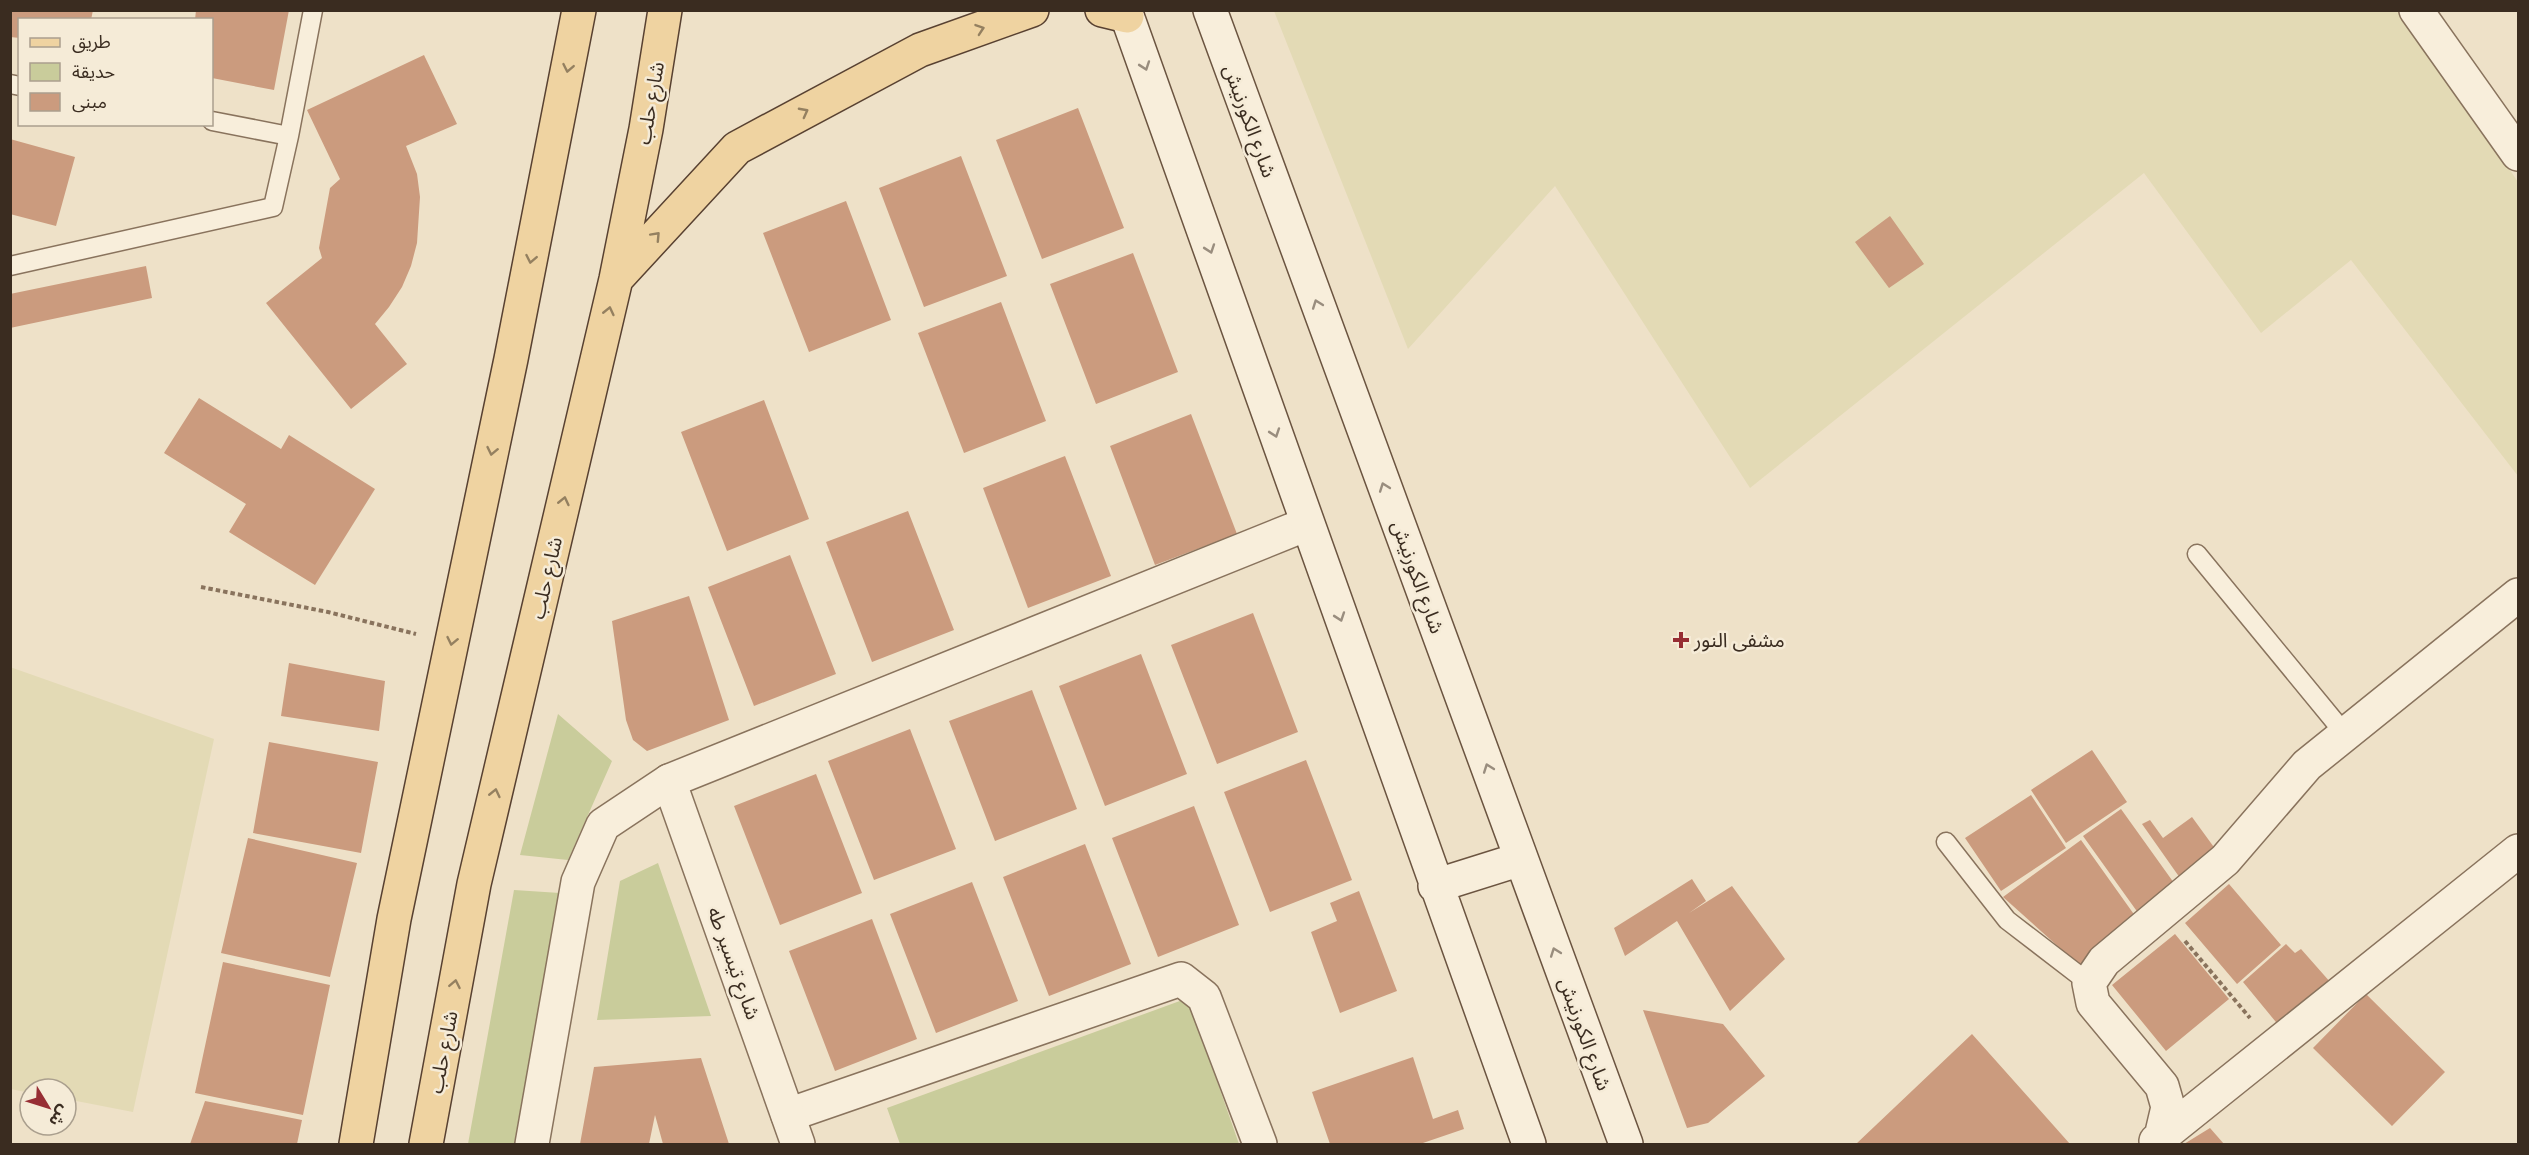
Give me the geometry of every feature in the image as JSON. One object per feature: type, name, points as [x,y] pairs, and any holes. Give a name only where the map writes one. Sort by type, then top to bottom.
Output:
[{"type":"main road","points":[[356,1144],[394,919],[509,371],[579,10]]},
{"type":"main road","name":"شارع حلب","points":[[426,1144],[474,884],[616,279],[646,129],[665,10]]},
{"type":"main road","points":[[616,279],[737,148],[920,50],[1032,10]]},
{"type":"street","name":"شارع الكورنيش","points":[[1209,10],[1626,1144]]},
{"type":"street","points":[[2416,10],[2518,154]]},
{"type":"street","points":[[1118,12],[1307,524],[1528,1144]]},
{"type":"street","points":[[532,1144],[578,882],[603,825],[669,781],[1307,524]]},
{"type":"street","points":[[2157,1141],[2168,1107],[2162,1086],[2093,1003],[2090,983],[2104,961],[2225,861],[2307,765],[2518,595]]},
{"type":"street","name":"شارع تيسير طه","points":[[669,781],[793,1130]]},
{"type":"street","points":[[2157,1141],[2518,851]]},
{"type":"street","points":[[1435,886],[1521,859]]},
{"type":"street","points":[[793,1130],[1181,980],[1204,997],[1260,1144]]},
{"type":"lane","points":[[10,266],[273,207],[313,10]]},
{"type":"lane","points":[[213,121],[289,136]]},
{"type":"lane","points":[[2197,554],[2345,734]]},
{"type":"lane","points":[[1946,842],[2007,920],[2090,983]]},
{"type":"path","points":[[201,587],[328,612],[452,643]]},
{"type":"path","points":[[2161,913],[2274,1047]]},
{"type":"shaded area","points":[[1274,11],[2403,11],[2518,182],[2518,476],[2351,260],[2261,333],[2144,173],[1750,488],[1555,186],[1408,349]]},
{"type":"shaded area","points":[[10,667],[214,739],[133,1112],[78,1101],[78,1077],[18,1077],[18,1090],[11,1089]]},
{"type":"green space","points":[[558,714],[612,761],[568,860],[520,855]]},
{"type":"green space","points":[[658,863],[711,1016],[597,1020],[620,881]]},
{"type":"green space","points":[[514,890],[560,893],[514,1144],[468,1144]]},
{"type":"green space","points":[[1188,998],[1239,1144],[900,1144],[887,1108]]},
{"type":"building","points":[[10,10],[93,10],[91,18],[18,18],[18,38],[10,37]]},
{"type":"building","points":[[196,10],[289,10],[274,90],[213,78],[213,18],[195,18]]},
{"type":"building","points":[[424,55],[457,124],[406,146],[417,174],[420,197],[417,243],[402,287],[375,324],[407,364],[351,409],[266,303],[322,258],[319,248],[330,188],[340,179],[307,110]]},
{"type":"building","points":[[1078,108],[1124,228],[1042,259],[996,140]]},
{"type":"building","points":[[10,139],[75,157],[56,226],[10,214]]},
{"type":"building","points":[[961,156],[1007,276],[924,307],[879,188]]},
{"type":"building","points":[[846,201],[891,320],[809,352],[763,233]]},
{"type":"building","points":[[1890,216],[1924,264],[1889,288],[1855,242]]},
{"type":"building","points":[[1133,253],[1178,372],[1096,404],[1050,284]]},
{"type":"building","points":[[146,266],[152,298],[10,328],[10,294]]},
{"type":"building","points":[[1001,302],[1046,421],[964,453],[918,333]]},
{"type":"building","points":[[199,398],[281,449],[289,435],[375,489],[315,585],[229,532],[246,504],[164,453]]},
{"type":"building","points":[[764,400],[809,519],[727,551],[681,432]]},
{"type":"building","points":[[1191,414],[1237,534],[1155,565],[1110,446]]},
{"type":"building","points":[[1065,456],[1111,576],[1028,608],[983,488]]},
{"type":"building","points":[[908,511],[954,630],[872,662],[826,542]]},
{"type":"building","points":[[790,555],[836,674],[754,706],[708,587]]},
{"type":"building","points":[[689,596],[729,720],[647,751],[633,740],[626,720],[612,621]]},
{"type":"building","points":[[1253,613],[1298,732],[1217,764],[1171,645]]},
{"type":"building","points":[[1141,654],[1187,774],[1105,806],[1059,686]]},
{"type":"building","points":[[289,663],[385,681],[379,731],[281,716]]},
{"type":"building","points":[[1032,690],[1077,809],[995,841],[949,721]]},
{"type":"building","points":[[910,729],[956,849],[874,880],[828,761]]},
{"type":"building","points":[[269,742],[378,762],[361,853],[253,833]]},
{"type":"building","points":[[2092,750],[2127,802],[2066,843],[2031,790]]},
{"type":"building","points":[[1306,760],[1352,880],[1270,912],[1224,792]]},
{"type":"building","points":[[816,774],[862,893],[780,925],[734,806]]},
{"type":"building","points":[[2031,795],[2066,848],[2001,891],[1965,838]]},
{"type":"building","points":[[1194,806],[1239,925],[1158,957],[1112,838]]},
{"type":"building","points":[[2121,809],[2179,890],[2141,917],[2083,836]]},
{"type":"building","points":[[2192,817],[2216,850],[2180,878],[2142,824],[2150,820],[2163,838]]},
{"type":"building","points":[[248,838],[357,863],[330,977],[221,953]]},
{"type":"building","points":[[2081,840],[2138,920],[2082,968],[2003,897]]},
{"type":"building","points":[[1085,844],[1131,964],[1049,996],[1003,877]]},
{"type":"building","points":[[1692,879],[1706,901],[1689,913],[1732,886],[1785,959],[1730,1011],[1677,921],[1625,956],[1614,928]]},
{"type":"building","points":[[972,882],[1018,1001],[936,1033],[890,914]]},
{"type":"building","points":[[2229,884],[2281,945],[2237,984],[2185,923]]},
{"type":"building","points":[[1359,891],[1397,991],[1340,1013],[1311,932],[1337,921],[1330,903]]},
{"type":"building","points":[[872,919],[917,1039],[835,1071],[789,951]]},
{"type":"building","points":[[2175,934],[2229,999],[2166,1051],[2112,985]]},
{"type":"building","points":[[2286,944],[2295,953],[2301,949],[2331,983],[2280,1027],[2243,982]]},
{"type":"building","points":[[223,962],[330,985],[303,1115],[195,1093]]},
{"type":"building","points":[[2366,994],[2445,1072],[2392,1126],[2313,1048]]},
{"type":"building","points":[[1643,1010],[1723,1024],[1765,1076],[1708,1123],[1687,1128]]},
{"type":"building","points":[[1972,1034],[2070,1144],[1856,1144]]},
{"type":"building","points":[[1413,1057],[1433,1119],[1458,1110],[1464,1129],[1420,1144],[1330,1144],[1312,1092]]},
{"type":"building","points":[[701,1058],[729,1144],[663,1144],[655,1115],[649,1144],[580,1144],[594,1067]]},
{"type":"building","points":[[205,1101],[302,1120],[297,1144],[190,1144]]},
{"type":"building","points":[[2210,1128],[2224,1144],[2184,1144]]},
{"type":"place","name":"مشفى النور","points":[[1681,640]]}]
